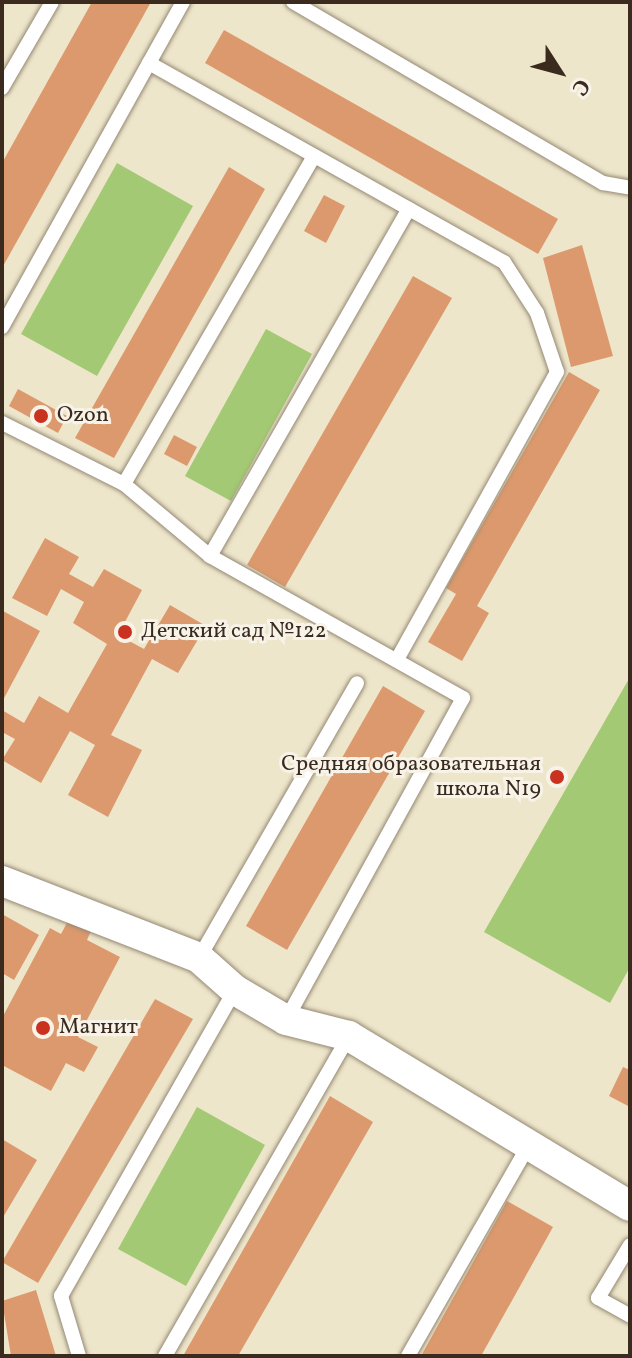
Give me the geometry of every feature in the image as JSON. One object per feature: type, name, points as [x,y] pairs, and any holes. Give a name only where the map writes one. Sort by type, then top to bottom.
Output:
[{"type":"street","points":[[2,881],[199,958],[235,990],[286,1020],[349,1036],[630,1206]]},
{"type":"lane","points":[[2,88],[52,2]]},
{"type":"lane","points":[[2,327],[183,2]]},
{"type":"lane","points":[[293,2],[603,183],[630,188]]},
{"type":"lane","points":[[149,63],[504,262],[537,313],[557,372],[397,660]]},
{"type":"lane","points":[[124,484],[314,156]]},
{"type":"lane","points":[[210,556],[409,209]]},
{"type":"lane","points":[[2,423],[124,484],[210,556],[463,698],[286,1020]]},
{"type":"lane","points":[[199,958],[357,683]]},
{"type":"lane","points":[[79,1356],[61,1296],[235,990]]},
{"type":"lane","points":[[165,1356],[349,1036]]},
{"type":"lane","points":[[408,1356],[529,1145]]},
{"type":"lane","points":[[630,1245],[598,1298],[630,1316]]},
{"type":"green space","points":[[117,163],[193,206],[97,376],[21,334]]},
{"type":"green space","points":[[266,329],[312,354],[231,501],[185,476]]},
{"type":"green space","points":[[630,677],[630,967],[610,1003],[484,932]]},
{"type":"green space","points":[[197,1107],[265,1145],[186,1286],[118,1249]]},
{"type":"building","points":[[92,2],[151,2],[2,268],[2,163]]},
{"type":"building","points":[[224,30],[558,219],[538,254],[205,63]]},
{"type":"building","points":[[229,167],[265,189],[114,458],[75,438]]},
{"type":"building","points":[[324,195],[345,206],[326,243],[304,231]]},
{"type":"building","points":[[582,245],[613,356],[571,367],[543,258]]},
{"type":"building","points":[[413,276],[452,298],[285,587],[247,565]]},
{"type":"building","points":[[569,372],[600,390],[477,606],[489,613],[462,661],[428,642],[456,594],[446,588]]},
{"type":"building","points":[[18,389],[67,416],[58,433],[9,406]]},
{"type":"building","points":[[174,435],[197,447],[187,466],[164,454]]},
{"type":"building","points":[[45,538],[79,557],[69,574],[93,587],[104,569],[142,590],[118,635],[144,649],[170,605],[206,626],[178,673],[152,659],[111,735],[142,750],[108,817],[68,795],[95,745],[70,731],[41,783],[2,760],[15,739],[2,732],[2,710],[24,723],[39,696],[68,713],[107,644],[73,623],[84,602],[61,589],[47,616],[12,598]]},
{"type":"building","points":[[2,613],[40,631],[2,702]]},
{"type":"building","points":[[383,686],[425,711],[287,950],[246,926]]},
{"type":"building","points":[[2,914],[39,935],[14,980],[2,973]]},
{"type":"building","points":[[69,919],[91,931],[87,940],[120,957],[78,1037],[98,1047],[84,1072],[66,1063],[51,1091],[2,1065],[2,1018],[50,928],[61,934]]},
{"type":"building","points":[[155,999],[193,1019],[38,1283],[2,1262]]},
{"type":"building","points":[[623,1067],[630,1070],[630,1107],[609,1096]]},
{"type":"building","points":[[330,1096],[373,1122],[238,1356],[183,1356]]},
{"type":"building","points":[[2,1139],[37,1160],[2,1219]]},
{"type":"building","points":[[507,1201],[553,1227],[481,1356],[421,1356]]},
{"type":"building","points":[[36,1290],[56,1356],[11,1356],[2,1301]]},
{"type":"place","name":"Ozon","points":[[41,416]]},
{"type":"place","name":"Детский сад №122","points":[[125,632]]},
{"type":"place","name":"Средняя образовательная школа N19","points":[[557,777]]},
{"type":"place","name":"Магнит","points":[[43,1028]]}]
